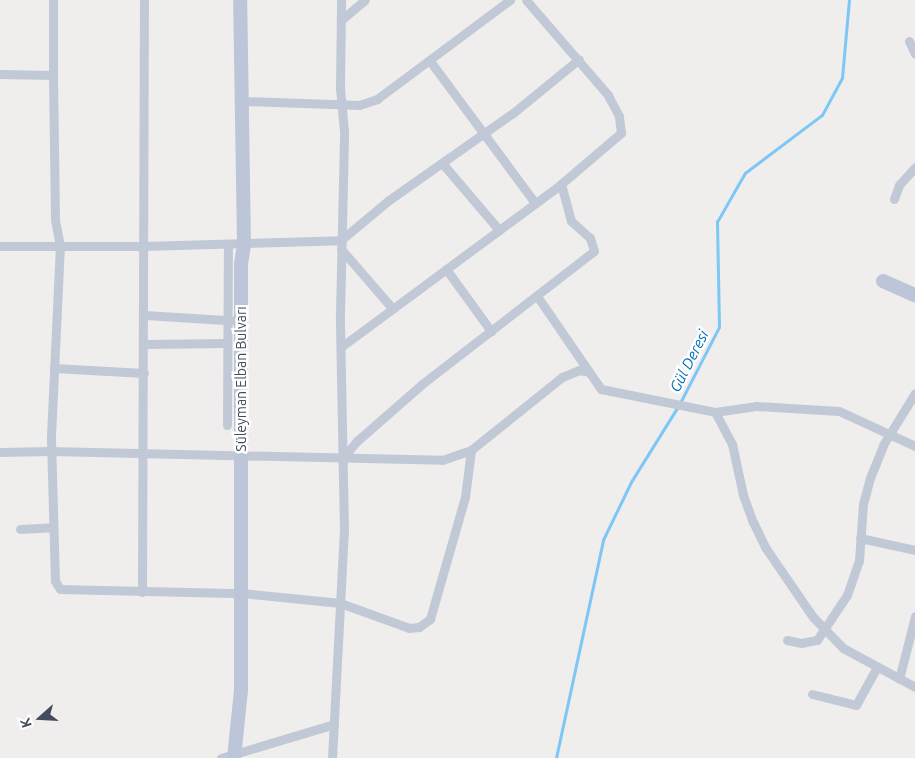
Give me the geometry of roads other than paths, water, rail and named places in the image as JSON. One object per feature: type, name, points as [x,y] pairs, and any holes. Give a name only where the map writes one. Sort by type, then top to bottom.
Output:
[{"type":"street","points":[[53,0],[55,220],[60,245],[51,451],[55,582],[60,589],[242,593],[340,603],[409,628],[419,627],[430,619],[465,497],[471,450]]},
{"type":"street","points":[[142,592],[145,315],[144,0]]},
{"type":"street","name":"Süleyman Elban Bulvarı","points":[[230,756],[241,690],[241,264],[244,245],[240,0]]},
{"type":"street","points":[[332,758],[340,603],[343,458],[341,245],[344,131],[341,103],[341,0]]},
{"type":"street","points":[[340,20],[365,0]]},
{"type":"street","points":[[243,101],[359,105],[377,99],[510,0]]},
{"type":"street","points":[[341,347],[561,184],[621,133],[622,125],[608,95],[579,59],[526,0]]},
{"type":"street","points":[[909,42],[915,54]]},
{"type":"street","points":[[0,246],[341,245],[389,200],[483,134],[579,59]]},
{"type":"street","points":[[430,61],[535,203]]},
{"type":"street","points":[[0,74],[53,75]]},
{"type":"street","points":[[442,163],[499,230]]},
{"type":"street","points":[[894,199],[899,185],[915,168]]},
{"type":"street","points":[[343,458],[357,441],[422,384],[594,251],[592,241],[571,221],[561,184]]},
{"type":"street","points":[[227,425],[226,320],[228,245]]},
{"type":"street","points":[[341,245],[393,308]]},
{"type":"street","points":[[446,269],[491,331]]},
{"type":"street","points":[[883,282],[915,295]]},
{"type":"street","points":[[537,296],[601,389],[701,407],[715,412],[756,406],[838,412],[915,446]]},
{"type":"street","points":[[145,315],[241,321]]},
{"type":"street","points":[[144,344],[226,343]]},
{"type":"street","points":[[54,368],[144,373]]},
{"type":"street","points":[[0,452],[242,454],[442,460],[471,450],[562,377],[579,370],[589,372]]},
{"type":"street","points":[[787,640],[810,643],[825,630],[852,583],[859,561],[863,504],[870,478],[889,434],[915,393]]},
{"type":"street","points":[[715,412],[732,444],[742,495],[753,522],[784,577],[825,630],[843,648],[915,687]]},
{"type":"street","points":[[20,529],[53,528]]},
{"type":"street","points":[[860,538],[915,550]]},
{"type":"street","points":[[899,679],[915,616]]},
{"type":"street","points":[[812,694],[856,705],[877,667]]},
{"type":"street","points":[[230,756],[334,724]]},
{"type":"waterway","name":"Gül Deresi","points":[[680,403],[719,327],[717,222],[745,173],[822,115],[842,78],[849,0]]},
{"type":"waterway","name":"Gül Deresi","points":[[556,758],[603,540],[631,482],[677,408]]}]
